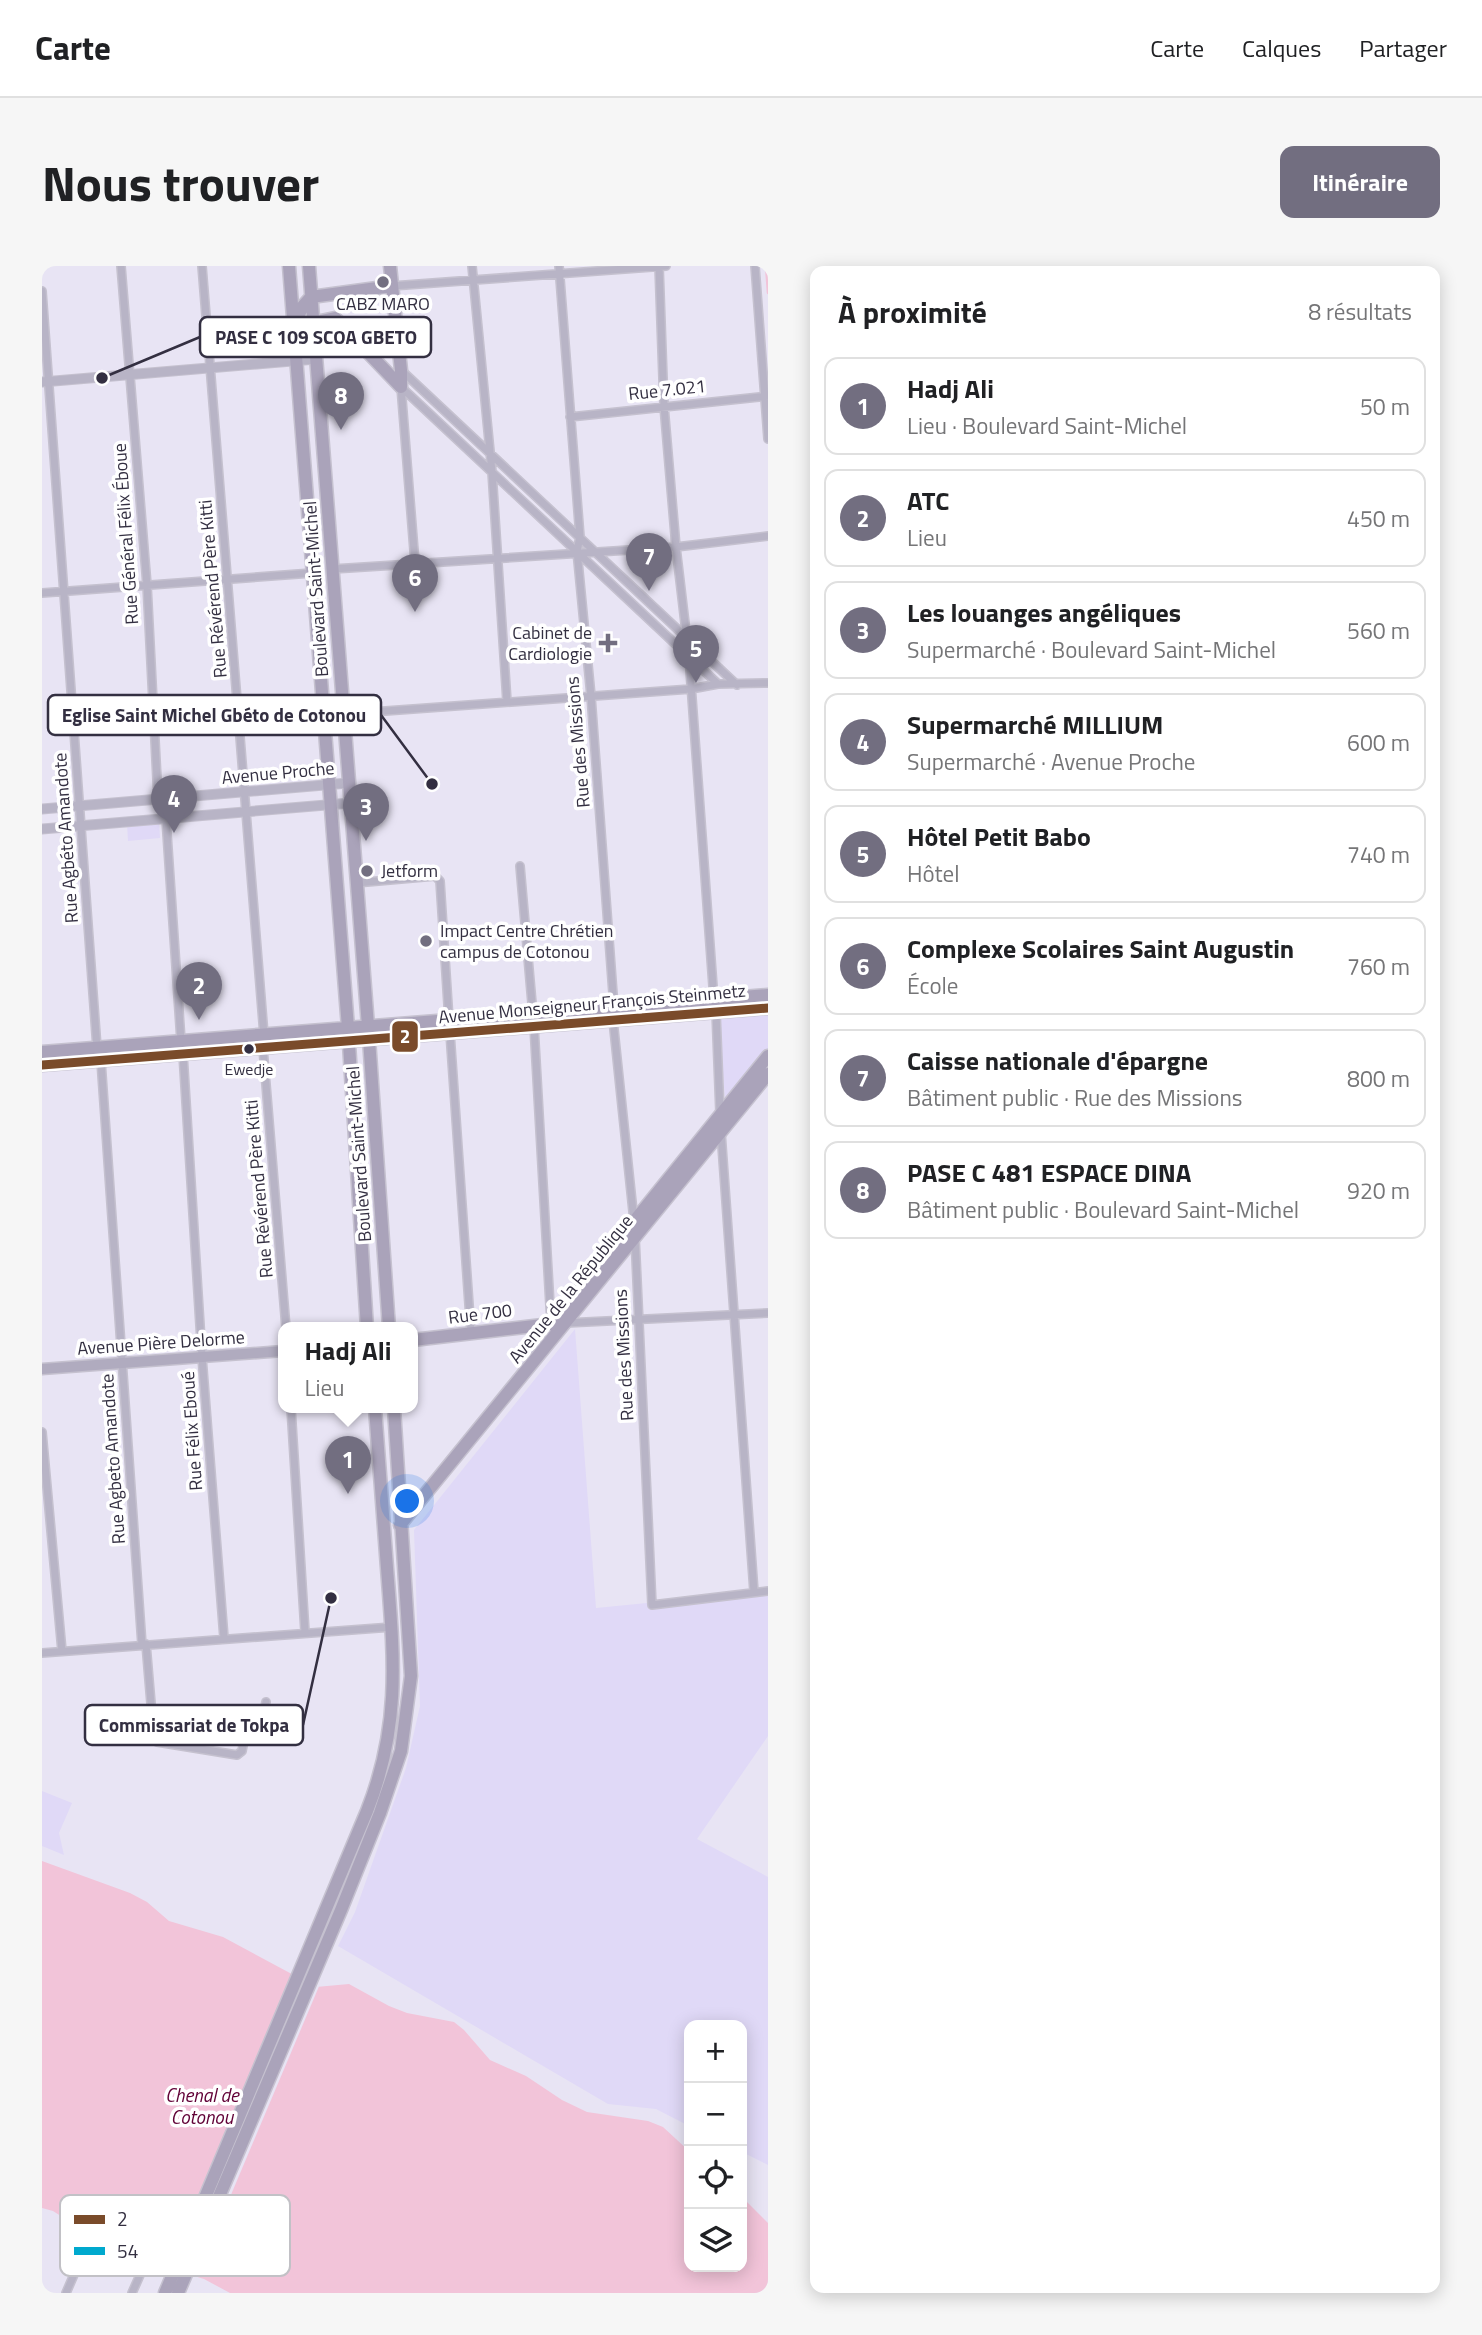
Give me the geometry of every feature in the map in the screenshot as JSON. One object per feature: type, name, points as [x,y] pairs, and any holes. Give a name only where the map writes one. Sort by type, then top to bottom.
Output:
[{"type":"main road","name":"Boulevard Saint-Michel","points":[[289,266],[349,1035],[367,1322]]},
{"type":"main road","name":"Boulevard Saint-Michel","points":[[309,266],[389,1322]]},
{"type":"main road","points":[[390,266],[401,387]]},
{"type":"main road","points":[[295,325],[303,306],[311,297],[391,286]]},
{"type":"main road","points":[[313,329],[321,321],[335,318],[401,387]]},
{"type":"main road","points":[[378,361],[401,370]]},
{"type":"main road","name":"Avenue Monseigneur François Steinmetz","points":[[715,1006],[768,995]]},
{"type":"main road","name":"Avenue Monseigneur François Steinmetz","points":[[42,1052],[99,1054],[715,1006],[768,1007]]},
{"type":"main road","name":"Avenue Monseigneur François Steinmetz","points":[[42,1065],[99,1054]]},
{"type":"main road","name":"Avenue de la République","points":[[551,1324],[768,1056]]},
{"type":"main road","name":"Avenue de la République","points":[[400,1525],[768,1074]]},
{"type":"main road","name":"Rue 700","points":[[418,1339],[551,1324]]},
{"type":"main road","name":"Avenue Pière Delorme","points":[[42,1369],[278,1351]]},
{"type":"main road","points":[[210,2195],[370,1802],[383,1763],[393,1687],[392,1627],[375,1413]]},
{"type":"main road","points":[[213,2195],[341,1910],[394,1776],[407,1716],[411,1676],[394,1413]]},
{"type":"main road","points":[[170,2292],[177,2276]]},
{"type":"street","name":"Rue Général Félix Éboue","points":[[121,266],[147,585],[158,799]]},
{"type":"street","name":"Rue Révérend Père Kitti","points":[[202,266],[286,1322]]},
{"type":"street","points":[[472,266],[492,472],[508,702]]},
{"type":"street","points":[[659,266],[664,406],[689,657],[754,1592],[768,1591]]},
{"type":"street","points":[[391,286],[559,270],[666,266]]},
{"type":"street","points":[[755,266],[768,439]]},
{"type":"street","name":"Rue des Missions","points":[[559,270],[580,537],[577,551],[591,696],[614,1014],[634,1221],[652,1605],[754,1592]]},
{"type":"street","name":"Rue Agbéto Amandote","points":[[42,291],[45,382],[64,592],[99,1054]]},
{"type":"street","points":[[45,382],[316,359]]},
{"type":"street","points":[[401,370],[737,685]]},
{"type":"street","points":[[401,387],[415,563]]},
{"type":"street","points":[[401,387],[718,684]]},
{"type":"street","name":"Rue 7.021","points":[[570,416],[766,396]]},
{"type":"street","points":[[333,569],[497,556],[676,547],[768,536]]},
{"type":"street","points":[[42,593],[313,573]]},
{"type":"street","points":[[344,714],[691,689],[718,684],[768,683]]},
{"type":"street","name":"Avenue Proche","points":[[42,809],[348,783]]},
{"type":"street","name":"Avenue Proche","points":[[42,829],[350,803]]},
{"type":"street","name":"Rue Félix Eboué","points":[[166,819],[223,1638]]},
{"type":"street","points":[[520,866],[533,1020],[551,1324],[768,1313]]},
{"type":"street","points":[[356,883],[435,876],[440,881],[471,1333]]},
{"type":"street","name":"Rue Agbeto Amandote","points":[[99,1054],[121,1363],[154,1739],[158,1742],[237,1755],[242,1751],[246,1730],[261,1727],[266,1702]]},
{"type":"street","points":[[291,1413],[305,1632]]},
{"type":"street","points":[[42,1432],[62,1651]]},
{"type":"street","points":[[42,1653],[392,1627]]},
{"type":"street","points":[[66,2293],[73,2276]]},
{"type":"street","points":[[132,2293],[140,2276]]},
{"type":"shaded area","points":[[159,822],[160,838],[128,841],[127,824]]},
{"type":"shaded area","points":[[768,1012],[768,1050],[725,1101],[719,1018]]},
{"type":"shaded area","points":[[575,1329],[596,1608],[768,1591],[768,1736],[697,1839],[768,1877],[768,2165],[747,2154],[747,2020],[684,2020],[684,2123],[656,2109],[608,2104],[338,1946],[355,1912],[406,1768],[420,1706],[414,1530]]},
{"type":"shaded area","points":[[42,1791],[72,1803],[59,1833],[64,1855],[42,1846]]},
{"type":"water","name":"Chenal de Cotonou","points":[[42,1861],[130,1893],[147,1902],[169,1921],[223,1937],[316,1987],[349,1984],[407,2013],[454,2022],[490,2060],[526,2076],[562,2100],[587,2112],[648,2121],[663,2127],[684,2146],[684,2272],[747,2272],[747,2202],[768,2223],[768,2293],[230,2293],[194,2276],[290,2276],[290,2195],[60,2195],[60,2215],[42,2208]]},
{"type":"pier","points":[[294,1973],[320,1984],[231,2195],[200,2195]]},
{"type":"waterway","points":[[766,266],[768,293]]},
{"type":"transit line","name":"2","points":[[42,1065],[768,1008]]},
{"type":"place","name":"CABZ MARO","points":[[383,282]]},
{"type":"place","name":"PASE C 109 SCOA GBETO","points":[[102,378]]},
{"type":"place","name":"PASE C 481 ESPACE DINA","points":[[341,430]]},
{"type":"place","name":"Caisse nationale d'épargne","points":[[649,591]]},
{"type":"place","name":"Complexe Scolaires Saint Augustin","points":[[415,612]]},
{"type":"place","name":"Cabinet de Cardiologie","points":[[608,643]]},
{"type":"place","name":"Hôtel Petit Babo","points":[[696,683]]},
{"type":"place","name":"Eglise Saint Michel Gbéto de Cotonou","points":[[432,784]]},
{"type":"place","name":"Supermarché MILLIUM","points":[[174,833]]},
{"type":"place","name":"Les louanges angéliques","points":[[366,841]]},
{"type":"place","name":"Jetform","points":[[367,871]]},
{"type":"place","name":"Impact Centre Chrétien campus de Cotonou","points":[[426,941]]},
{"type":"place","name":"ATC","points":[[199,1020]]},
{"type":"place","name":"Ewedje","points":[[249,1049]]},
{"type":"place","name":"Hadj Ali","points":[[348,1494]]},
{"type":"place","name":"Commissariat de Tokpa","points":[[331,1598]]}]
